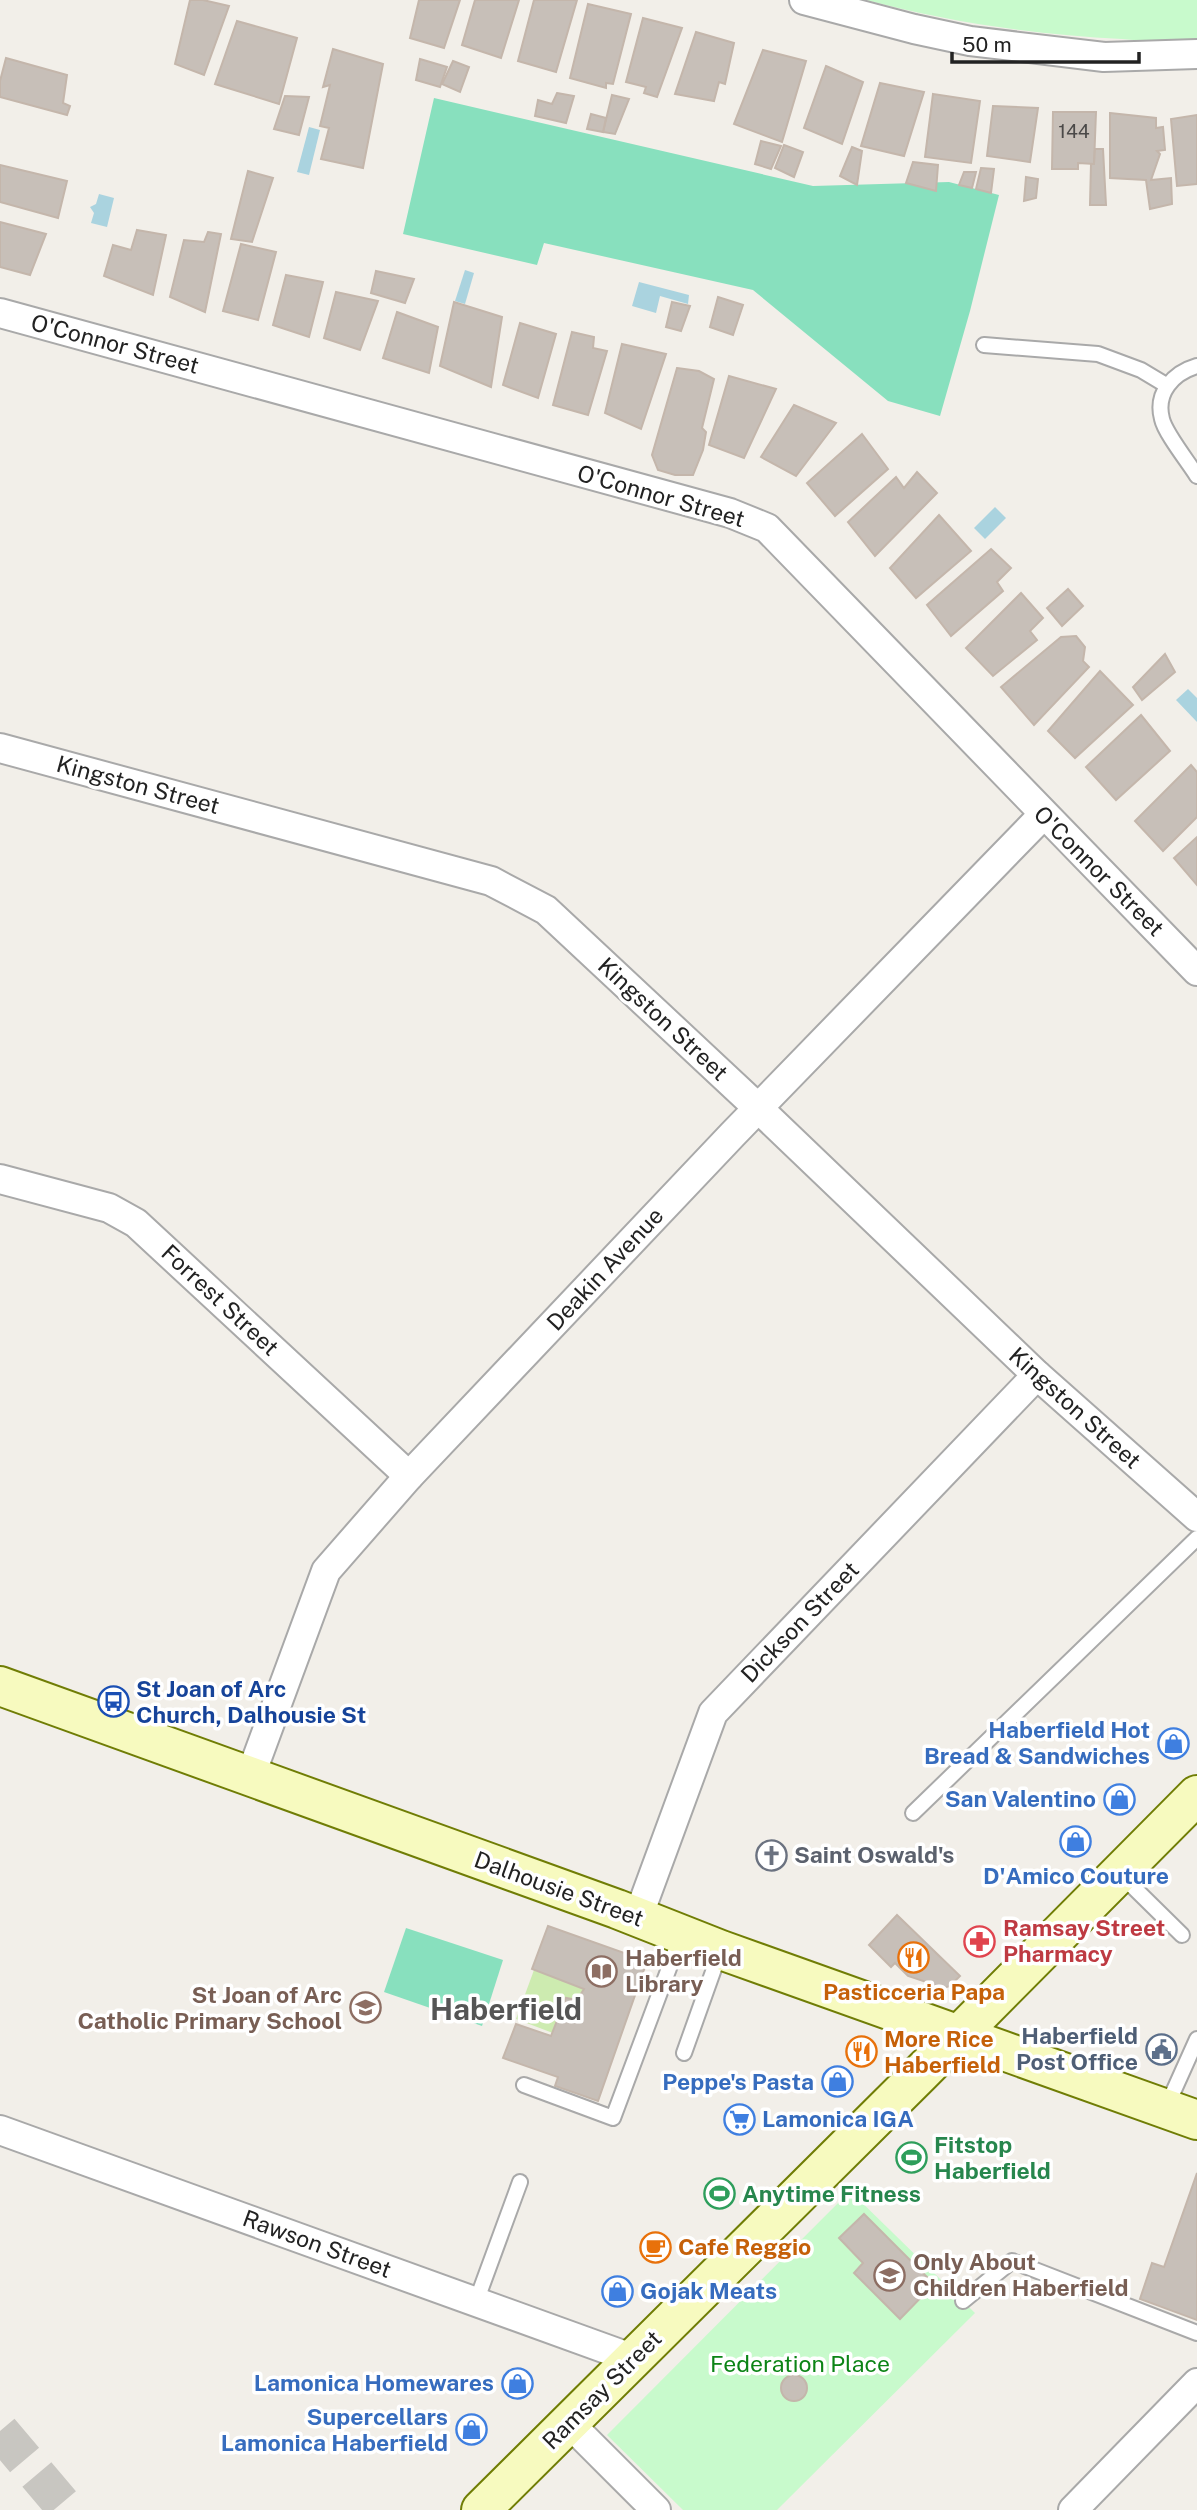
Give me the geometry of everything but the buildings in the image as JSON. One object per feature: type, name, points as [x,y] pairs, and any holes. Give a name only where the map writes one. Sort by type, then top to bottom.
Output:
[{"type":"street","points":[[804,0],[902,26],[970,40],[1104,57],[1197,54]]},
{"type":"street","name":"O'Connor Street","points":[[0,313],[730,513],[767,528],[1197,971]]},
{"type":"street","name":"Kingston Street","points":[[0,748],[491,881],[546,909],[1037,1375],[1197,1517]]},
{"type":"street","name":"Deakin Avenue","points":[[250,1777],[326,1571],[408,1476],[758,1108],[1043,815]]},
{"type":"street","name":"Forrest Street","points":[[0,1179],[109,1208],[136,1223],[408,1476]]},
{"type":"street","name":"Dickson Street","points":[[638,1917],[713,1713],[1037,1375]]},
{"type":"street","name":"Dalhousie Street","points":[[0,1686],[638,1917],[721,1950],[1181,2114]]},
{"type":"street","name":"Ramsay Street","points":[[481,2510],[961,2034],[1197,1795]]},
{"type":"street","name":"Rawson Street","points":[[0,2130],[634,2359]]},
{"type":"street","points":[[1073,2510],[1197,2383]]},
{"type":"street","points":[[569,2423],[656,2510]]},
{"type":"lane","points":[[984,345],[1098,355],[1141,370],[1166,384]]},
{"type":"lane","points":[[1197,366],[1179,374],[1166,384],[1161,402],[1162,421],[1197,476]]},
{"type":"lane","points":[[913,1813],[1197,1538]]},
{"type":"lane","points":[[1119,1874],[1182,1935]]},
{"type":"lane","points":[[524,2085],[613,2118],[681,1935]]},
{"type":"lane","points":[[684,2053],[721,1950]]},
{"type":"lane","points":[[1181,2114],[1197,2039]]},
{"type":"lane","points":[[476,2302],[520,2182]]},
{"type":"lane","points":[[963,2301],[1012,2261],[1197,2333]]},
{"type":"green space","points":[[866,0],[1197,0],[1197,42],[1159,42],[1025,31],[929,15]]},
{"type":"green space","points":[[434,98],[813,186],[949,182],[999,195],[940,416],[888,401],[753,290],[544,243],[537,265],[403,234]]},
{"type":"green space","points":[[406,1928],[503,1960],[482,2026],[384,1992]]},
{"type":"green space","points":[[534,1970],[584,1989],[566,2038],[516,2019]]},
{"type":"green space","name":"Federation Place","points":[[850,2191],[975,2313],[777,2510],[683,2510],[607,2435]]},
{"type":"water","points":[[309,127],[320,130],[309,175],[297,172]]},
{"type":"water","points":[[99,194],[114,198],[107,227],[91,223],[94,213],[90,207],[96,204]]},
{"type":"water","points":[[465,270],[474,273],[465,304],[455,301]]},
{"type":"water","points":[[639,282],[689,295],[688,304],[660,296],[656,313],[632,306]]},
{"type":"water","points":[[995,507],[1006,518],[985,539],[974,528]]},
{"type":"water","points":[[1188,689],[1197,698],[1197,722],[1176,700]]},
{"type":"tunnel","points":[[0,2431],[67,2510]]},
{"type":"place","name":"St Joan of Arc Church, Dalhousie St","points":[[113,1702]]},
{"type":"place","name":"Haberfield Hot Bread & Sandwiches","points":[[1173,1743]]},
{"type":"place","name":"San Valentino","points":[[1119,1799]]},
{"type":"place","name":"D'Amico Couture","points":[[1076,1842]]},
{"type":"place","name":"Saint Oswald's","points":[[771,1855]]},
{"type":"place","name":"Ramsay Street Pharmacy","points":[[980,1941]]},
{"type":"place","name":"Pasticceria Papa","points":[[914,1958]]},
{"type":"place","name":"Haberfield Library","points":[[602,1971]]},
{"type":"place","name":"St Joan of Arc Catholic Primary School","points":[[365,2008]]},
{"type":"place","name":"Haberfield Post Office","points":[[1161,2049]]},
{"type":"place","name":"More Rice Haberfield","points":[[861,2052]]},
{"type":"place","name":"Peppe's Pasta","points":[[837,2082]]},
{"type":"place","name":"Lamonica IGA","points":[[739,2119]]},
{"type":"place","name":"Fitstop Haberfield","points":[[911,2158]]},
{"type":"place","name":"Anytime Fitness","points":[[719,2194]]},
{"type":"place","name":"Cafe Reggio","points":[[655,2247]]},
{"type":"place","name":"Only About Children Haberfield","points":[[890,2275]]},
{"type":"place","name":"Gojak Meats","points":[[617,2291]]},
{"type":"place","name":"Lamonica Homewares","points":[[517,2383]]},
{"type":"place","name":"Supercellars Lamonica Haberfield","points":[[471,2430]]},
{"type":"district","name":"Haberfield","points":[[506,2010]]}]
